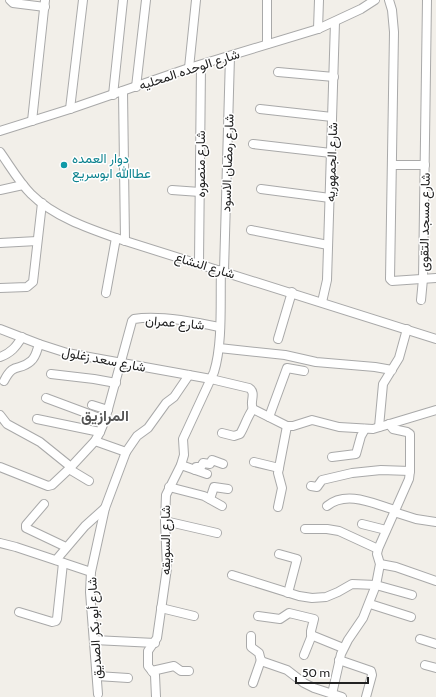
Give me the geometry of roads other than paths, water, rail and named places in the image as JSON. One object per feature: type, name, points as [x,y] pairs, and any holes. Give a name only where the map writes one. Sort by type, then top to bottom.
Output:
[{"type":"street","points":[[10,0],[13,3],[45,3],[32,121]]},
{"type":"street","points":[[70,109],[83,0]]},
{"type":"street","points":[[113,95],[123,0]]},
{"type":"street","points":[[136,86],[146,0]]},
{"type":"street","points":[[189,68],[196,0]]},
{"type":"street","points":[[267,0],[267,44]]},
{"type":"street","points":[[318,29],[319,0]]},
{"type":"street","name":"شارع الوحده المحليه","points":[[0,131],[113,95],[189,68],[318,29],[335,22],[375,0]]},
{"type":"street","points":[[389,0],[392,10],[394,32],[390,280],[436,278]]},
{"type":"street","name":"شارع مسجد التقوى","points":[[421,300],[423,279],[427,0]]},
{"type":"street","name":"شارع الجمهوريه","points":[[322,302],[327,280],[335,22]]},
{"type":"street","name":"شارع رمضان الاسود","points":[[223,270],[230,56]]},
{"type":"street","name":"شارع منصوره","points":[[199,263],[201,65]]},
{"type":"street","points":[[278,72],[334,77]]},
{"type":"street","points":[[123,91],[125,241]]},
{"type":"street","points":[[260,109],[332,117]]},
{"type":"street","points":[[253,144],[331,153]]},
{"type":"street","name":"شارع النشاع","points":[[0,152],[23,184],[42,203],[60,215],[79,224],[125,241],[223,270],[436,339]]},
{"type":"street","points":[[392,165],[425,165]]},
{"type":"street","points":[[0,190],[23,184]]},
{"type":"street","points":[[261,189],[330,198]]},
{"type":"street","points":[[172,190],[200,192]]},
{"type":"street","points":[[0,288],[27,287],[33,282],[42,203]]},
{"type":"street","points":[[251,230],[328,245]]},
{"type":"street","points":[[106,293],[116,238]]},
{"type":"street","points":[[0,243],[38,242]]},
{"type":"street","name":"شارع السويقه","points":[[156,697],[155,678],[148,666],[148,651],[155,643],[167,568],[165,504],[169,487],[181,465],[184,455],[183,439],[217,364],[223,270]]},
{"type":"street","points":[[278,339],[292,292]]},
{"type":"street","name":"شارع عمران","points":[[121,362],[132,321],[135,319],[164,319],[219,327]]},
{"type":"street","name":"شارع سعد زغلول","points":[[0,328],[39,344],[67,353],[211,379],[251,388],[253,392],[251,404],[253,409]]},
{"type":"street","points":[[379,427],[383,384],[399,358],[407,329]]},
{"type":"street","points":[[0,357],[9,354],[22,337]]},
{"type":"street","points":[[4,381],[11,370],[26,365],[35,357],[39,344]]},
{"type":"street","points":[[219,348],[280,354],[316,362],[375,367],[392,370]]},
{"type":"street","points":[[0,466],[45,486],[52,485],[95,441],[106,420],[121,362]]},
{"type":"street","points":[[269,417],[287,368],[304,371]]},
{"type":"street","points":[[51,374],[116,383]]},
{"type":"street","name":"شارع أبو بكر الصديق","points":[[98,694],[90,592],[91,572],[105,508],[126,452],[137,436],[148,428],[166,403],[174,397],[189,375]]},
{"type":"street","points":[[46,398],[106,420]]},
{"type":"street","points":[[92,405],[108,410]]},
{"type":"street","points":[[222,433],[234,436],[240,434],[249,414],[253,409],[287,426],[293,426],[312,420],[339,428],[365,429],[379,427],[436,410]]},
{"type":"street","points":[[0,416],[8,424],[40,442],[70,468],[89,481]]},
{"type":"street","points":[[37,419],[100,432]]},
{"type":"street","points":[[332,694],[343,648],[363,618],[370,604],[376,585],[380,564],[377,554],[378,549],[407,483],[410,471],[410,434],[393,429],[389,424]]},
{"type":"street","points":[[278,507],[282,488],[278,475],[287,426]]},
{"type":"street","points":[[332,457],[356,454],[361,436],[365,429]]},
{"type":"street","points":[[95,441],[126,452]]},
{"type":"street","points":[[195,470],[196,467],[202,467],[203,463],[210,464],[212,460],[223,464]]},
{"type":"street","points":[[254,462],[279,468]]},
{"type":"street","points":[[181,465],[207,474]]},
{"type":"street","points":[[311,486],[317,487],[322,480],[352,473],[381,470],[410,471]]},
{"type":"street","points":[[169,487],[204,496],[222,506]]},
{"type":"street","points":[[210,499],[214,487],[228,489]]},
{"type":"street","points":[[327,506],[338,499],[368,501],[416,519],[436,522]]},
{"type":"street","points":[[44,504],[26,524],[26,528],[66,547]]},
{"type":"street","points":[[19,612],[56,622],[60,562],[66,547],[85,526],[105,508]]},
{"type":"street","points":[[165,522],[217,533]]},
{"type":"street","points":[[362,524],[386,530]]},
{"type":"street","points":[[305,528],[339,531],[378,549]]},
{"type":"street","points":[[0,543],[91,572]]},
{"type":"street","points":[[279,554],[297,559],[288,593]]},
{"type":"street","points":[[380,564],[396,567],[436,581]]},
{"type":"street","points":[[232,575],[288,593],[312,598],[326,597],[352,584],[376,585],[412,595]]},
{"type":"street","points":[[370,604],[411,618]]},
{"type":"street","points":[[161,608],[194,616]]},
{"type":"street","points":[[258,616],[280,619],[286,613],[289,613],[314,619],[311,631],[312,635],[304,655]]},
{"type":"street","points":[[312,635],[343,648]]},
{"type":"street","points":[[251,636],[251,646],[259,653],[261,660],[252,683]]},
{"type":"street","points":[[420,639],[436,644]]},
{"type":"street","points":[[94,640],[155,643]]},
{"type":"street","points":[[261,660],[287,670],[304,683],[342,697]]},
{"type":"street","points":[[339,660],[371,671],[372,675],[366,697]]},
{"type":"street","points":[[425,664],[436,668]]},
{"type":"street","points":[[152,671],[174,666],[181,671],[189,671]]},
{"type":"street","points":[[97,676],[128,678]]},
{"type":"place","name":"دوار العمده عطاالله ابوسريع","points":[[64,165]]},
{"type":"district","name":"المرازيق","points":[[105,416]]}]
